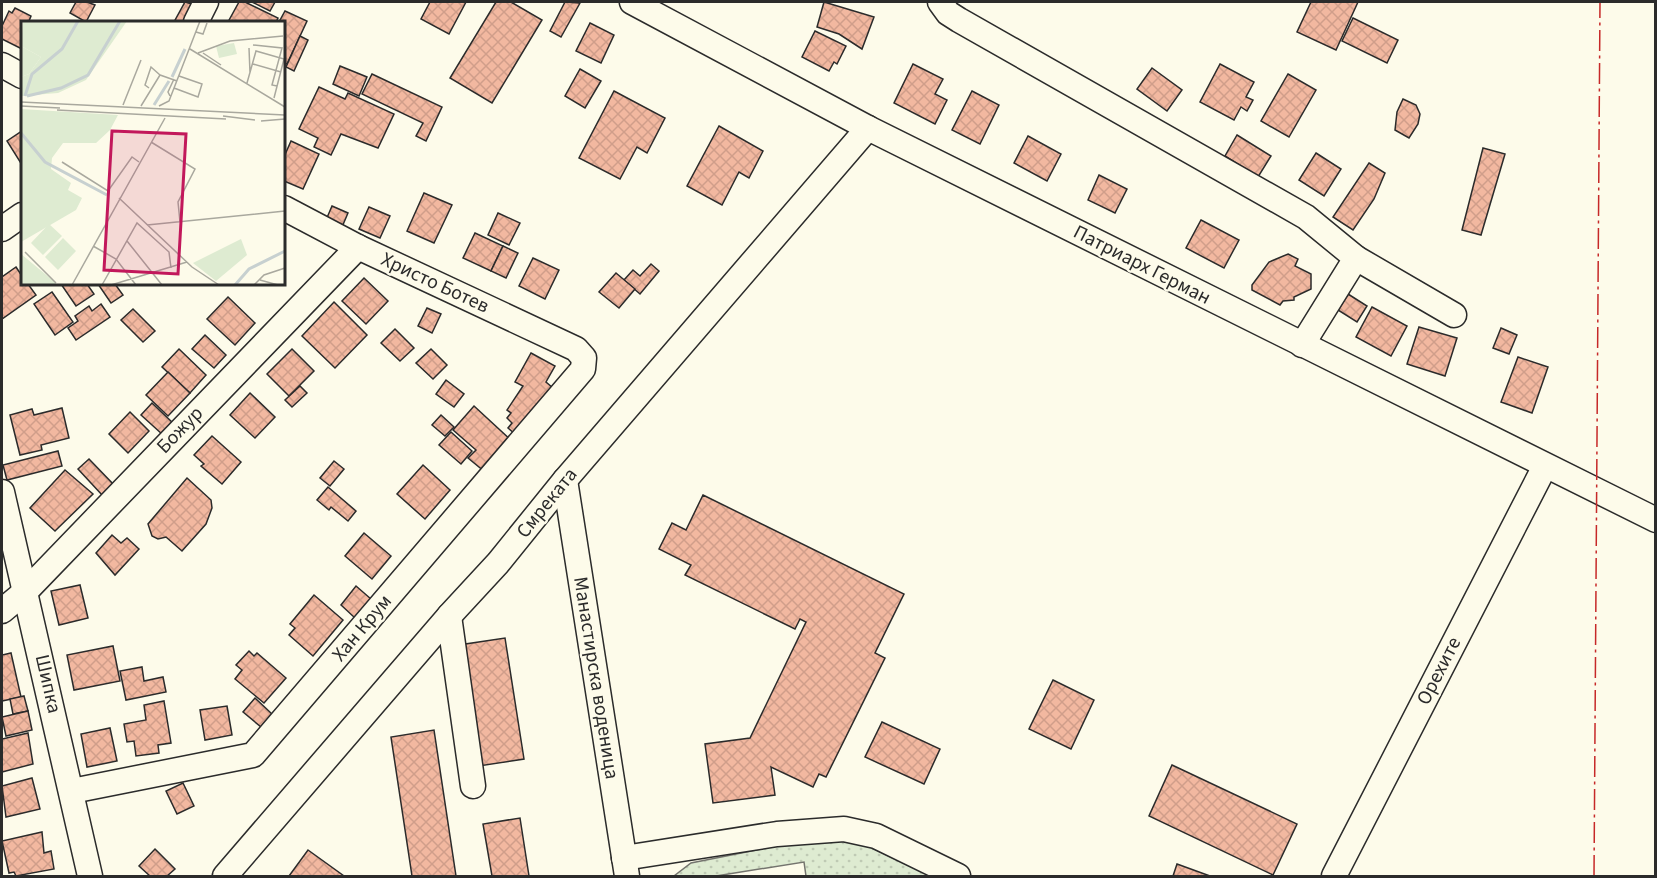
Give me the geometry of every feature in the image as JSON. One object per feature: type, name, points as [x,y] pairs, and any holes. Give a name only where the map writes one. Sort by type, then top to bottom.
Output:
[{"type":"street","points":[[196,21],[206,2]]},
{"type":"street","name":"Патриарх Герман","points":[[632,2],[660,7],[868,128],[1656,520]]},
{"type":"street","points":[[940,2],[948,13],[959,20],[1306,217],[1356,258],[1454,315]]},
{"type":"street","points":[[2,65],[21,75]]},
{"type":"street","name":"Смреката","points":[[225,876],[449,616],[498,563],[565,480],[868,128]]},
{"type":"street","name":"Христо Ботев","points":[[285,209],[358,247],[576,349],[584,358]]},
{"type":"street","points":[[2,229],[21,216]]},
{"type":"street","name":"Божур","points":[[2,611],[26,591],[358,247]]},
{"type":"street","points":[[1302,345],[1356,258]]},
{"type":"street","name":"Хан Крум","points":[[72,791],[253,755],[583,369],[584,358]]},
{"type":"street","name":"Орехите","points":[[1334,876],[1545,466]]},
{"type":"street","name":"Манастирска воденица","points":[[565,480],[626,867]]},
{"type":"street","name":"Шипка","points":[[2,492],[90,876]]},
{"type":"street","points":[[449,616],[473,786]]},
{"type":"street","points":[[626,867],[777,834],[844,829],[876,836],[958,876]]},
{"type":"green space","points":[[838,841],[864,844],[931,876],[806,876],[804,862],[716,876],[674,876],[691,863],[781,845]]},
{"type":"building","points":[[76,2],[95,5],[87,21],[70,13]]},
{"type":"building","points":[[185,2],[192,4],[184,21],[175,21]]},
{"type":"building","points":[[239,2],[245,2],[278,18],[276,21],[229,21]]},
{"type":"building","points":[[252,2],[275,2],[270,11]]},
{"type":"building","points":[[430,2],[466,2],[449,34],[421,19]]},
{"type":"building","points":[[496,2],[511,2],[542,20],[492,103],[450,78]]},
{"type":"building","points":[[565,2],[580,3],[561,37],[550,31]]},
{"type":"building","points":[[824,2],[874,17],[862,49],[839,34],[817,27]]},
{"type":"building","points":[[1311,2],[1358,2],[1336,50],[1297,32]]},
{"type":"building","points":[[15,8],[31,16],[29,21],[21,21],[21,48],[2,39],[2,26],[9,11],[12,13]]},
{"type":"building","points":[[285,11],[307,21],[287,64],[285,63],[285,21],[280,21]]},
{"type":"building","points":[[1353,18],[1398,40],[1387,63],[1342,41]]},
{"type":"building","points":[[590,23],[614,35],[601,63],[576,51]]},
{"type":"building","points":[[815,31],[846,46],[837,64],[834,62],[829,71],[802,57]]},
{"type":"building","points":[[300,36],[308,40],[294,71],[286,67]]},
{"type":"building","points":[[913,64],[943,79],[935,94],[947,100],[935,124],[894,103]]},
{"type":"building","points":[[1220,64],[1254,82],[1246,97],[1253,100],[1247,111],[1241,107],[1234,120],[1200,102]]},
{"type":"building","points":[[340,66],[367,77],[359,96],[333,84]]},
{"type":"building","points":[[1152,68],[1182,90],[1167,111],[1137,89]]},
{"type":"building","points":[[580,69],[601,81],[585,108],[565,96]]},
{"type":"building","points":[[372,74],[442,107],[426,141],[416,136],[423,123],[362,94]]},
{"type":"building","points":[[1288,74],[1316,90],[1289,137],[1261,121]]},
{"type":"building","points":[[319,87],[345,99],[348,93],[394,114],[378,148],[341,134],[331,155],[314,147],[318,138],[299,129]]},
{"type":"building","points":[[614,91],[665,118],[647,153],[637,147],[620,179],[579,158]]},
{"type":"building","points":[[972,91],[999,105],[980,144],[952,130]]},
{"type":"building","points":[[1403,99],[1416,105],[1420,114],[1418,124],[1409,138],[1395,130],[1397,112]]},
{"type":"building","points":[[719,126],[763,151],[749,178],[739,172],[722,205],[687,186]]},
{"type":"building","points":[[21,132],[21,163],[7,141]]},
{"type":"building","points":[[1237,135],[1271,156],[1258,177],[1225,156]]},
{"type":"building","points":[[1028,136],[1061,154],[1047,181],[1014,163]]},
{"type":"building","points":[[291,141],[319,154],[303,189],[285,181],[285,155]]},
{"type":"building","points":[[1483,148],[1505,154],[1481,235],[1462,230]]},
{"type":"building","points":[[1316,153],[1341,169],[1324,196],[1299,180]]},
{"type":"building","points":[[1369,163],[1385,173],[1374,199],[1353,230],[1333,217]]},
{"type":"building","points":[[1099,175],[1127,189],[1115,213],[1088,200]]},
{"type":"building","points":[[424,193],[452,205],[434,243],[407,231]]},
{"type":"building","points":[[332,206],[348,213],[342,227],[326,220]]},
{"type":"building","points":[[369,207],[390,216],[380,238],[359,229]]},
{"type":"building","points":[[498,213],[520,223],[509,245],[488,235]]},
{"type":"building","points":[[1201,220],[1239,240],[1224,268],[1186,248]]},
{"type":"building","points":[[475,233],[503,246],[491,271],[463,258]]},
{"type":"building","points":[[503,246],[518,253],[506,278],[491,271]]},
{"type":"building","points":[[1288,254],[1298,259],[1295,266],[1311,274],[1311,289],[1294,297],[1294,300],[1283,301],[1280,305],[1252,290],[1252,285],[1269,262]]},
{"type":"building","points":[[533,258],[559,270],[545,299],[519,286]]},
{"type":"building","points":[[651,264],[659,271],[640,294],[624,280],[633,270],[640,276]]},
{"type":"building","points":[[16,267],[21,274],[21,285],[29,285],[36,295],[2,319],[2,277]]},
{"type":"building","points":[[616,273],[635,289],[619,308],[599,292]]},
{"type":"building","points":[[364,278],[388,301],[366,324],[342,301]]},
{"type":"building","points":[[62,285],[88,285],[94,294],[76,306]]},
{"type":"building","points":[[99,285],[116,285],[123,295],[111,303]]},
{"type":"building","points":[[52,292],[73,322],[55,335],[34,304]]},
{"type":"building","points":[[1348,294],[1367,306],[1357,322],[1338,310]]},
{"type":"building","points":[[228,297],[255,323],[235,345],[207,319]]},
{"type":"building","points":[[334,302],[367,335],[335,368],[302,336]]},
{"type":"building","points":[[101,304],[110,317],[76,340],[68,328],[78,321],[75,316],[89,306],[92,311]]},
{"type":"building","points":[[1372,307],[1407,326],[1391,356],[1356,337]]},
{"type":"building","points":[[427,308],[441,314],[432,333],[418,326]]},
{"type":"building","points":[[133,309],[155,331],[143,342],[121,320]]},
{"type":"building","points":[[1419,327],[1457,338],[1445,376],[1407,364]]},
{"type":"building","points":[[1501,328],[1517,335],[1509,354],[1493,348]]},
{"type":"building","points":[[395,329],[414,348],[400,361],[381,343]]},
{"type":"building","points":[[205,335],[226,355],[214,368],[192,349]]},
{"type":"building","points":[[179,349],[206,375],[190,393],[162,367]]},
{"type":"building","points":[[292,349],[314,371],[289,396],[267,374]]},
{"type":"building","points":[[431,349],[447,365],[433,379],[416,363]]},
{"type":"building","points":[[531,353],[555,366],[546,382],[553,388],[515,434],[508,428],[512,423],[507,418],[511,413],[507,410],[523,386],[515,382]]},
{"type":"building","points":[[1518,357],[1548,367],[1532,413],[1501,402]]},
{"type":"building","points":[[168,372],[190,393],[168,416],[146,395]]},
{"type":"building","points":[[446,380],[464,394],[454,407],[436,394]]},
{"type":"building","points":[[300,386],[307,393],[292,407],[285,400]]},
{"type":"building","points":[[250,393],[275,417],[255,438],[230,415]]},
{"type":"building","points":[[152,403],[173,423],[163,435],[141,415]]},
{"type":"building","points":[[474,406],[512,441],[485,472],[468,458],[476,450],[453,430]]},
{"type":"building","points":[[62,408],[69,438],[41,445],[42,450],[20,455],[10,415],[32,409],[34,415]]},
{"type":"building","points":[[130,412],[149,431],[128,453],[109,434]]},
{"type":"building","points":[[441,415],[454,427],[445,436],[432,425]]},
{"type":"building","points":[[451,432],[472,451],[461,464],[439,445]]},
{"type":"building","points":[[212,436],[241,462],[222,484],[201,466],[204,464],[194,455]]},
{"type":"building","points":[[58,451],[62,466],[7,480],[3,465]]},
{"type":"building","points":[[89,459],[115,486],[103,496],[78,469]]},
{"type":"building","points":[[334,461],[344,469],[330,486],[320,478]]},
{"type":"building","points":[[423,465],[450,490],[425,519],[397,494]]},
{"type":"building","points":[[65,470],[93,494],[55,531],[30,508]]},
{"type":"building","points":[[187,478],[211,500],[212,508],[206,524],[182,551],[166,537],[158,539],[152,536],[148,524]]},
{"type":"building","points":[[328,487],[356,511],[348,521],[331,507],[329,510],[317,500]]},
{"type":"building","points":[[703,495],[904,594],[875,653],[885,658],[826,777],[819,774],[813,787],[771,767],[775,795],[713,803],[705,744],[750,738],[806,622],[800,619],[795,629],[685,575],[691,565],[659,549],[672,523],[686,530]]},
{"type":"building","points":[[364,533],[391,556],[372,579],[345,556]]},
{"type":"building","points":[[112,535],[121,543],[127,538],[139,549],[115,575],[96,553]]},
{"type":"building","points":[[80,585],[88,618],[59,625],[51,591]]},
{"type":"building","points":[[356,586],[371,599],[355,618],[341,605]]},
{"type":"building","points":[[314,595],[343,620],[313,656],[289,635],[295,628],[290,624]]},
{"type":"building","points":[[505,638],[524,759],[479,766],[459,645]]},
{"type":"building","points":[[113,646],[120,681],[74,690],[67,655]]},
{"type":"building","points":[[249,651],[254,656],[257,653],[286,678],[264,703],[235,679],[242,670],[236,665]]},
{"type":"building","points":[[11,653],[21,697],[2,701],[2,655]]},
{"type":"building","points":[[142,667],[144,681],[163,677],[166,692],[126,700],[120,671]]},
{"type":"building","points":[[1053,680],[1094,700],[1071,749],[1029,729]]},
{"type":"building","points":[[24,696],[28,711],[13,714],[10,699]]},
{"type":"building","points":[[255,698],[272,714],[261,727],[243,712]]},
{"type":"building","points":[[164,701],[171,743],[158,745],[159,753],[136,756],[134,741],[127,742],[124,724],[146,720],[144,705]]},
{"type":"building","points":[[227,706],[232,735],[205,740],[200,710]]},
{"type":"building","points":[[28,711],[32,730],[6,736],[2,717]]},
{"type":"building","points":[[882,722],[940,749],[924,784],[865,757]]},
{"type":"building","points":[[110,728],[117,761],[87,767],[81,734]]},
{"type":"building","points":[[434,730],[456,876],[412,876],[391,737]]},
{"type":"building","points":[[28,733],[33,764],[2,772],[2,739]]},
{"type":"building","points":[[1172,765],[1297,824],[1273,875],[1149,816]]},
{"type":"building","points":[[32,778],[40,809],[6,817],[2,786]]},
{"type":"building","points":[[183,783],[194,806],[177,814],[166,791]]},
{"type":"building","points":[[520,818],[529,876],[492,876],[483,824]]},
{"type":"building","points":[[42,832],[44,853],[51,851],[54,869],[16,876],[14,872],[9,873],[2,841]]},
{"type":"building","points":[[155,849],[175,869],[167,876],[150,876],[139,866]]},
{"type":"building","points":[[308,850],[344,876],[289,876]]},
{"type":"building","points":[[1177,864],[1210,876],[1173,876]]},
{"type":"power","points":[[1594,876],[1600,2]]}]
